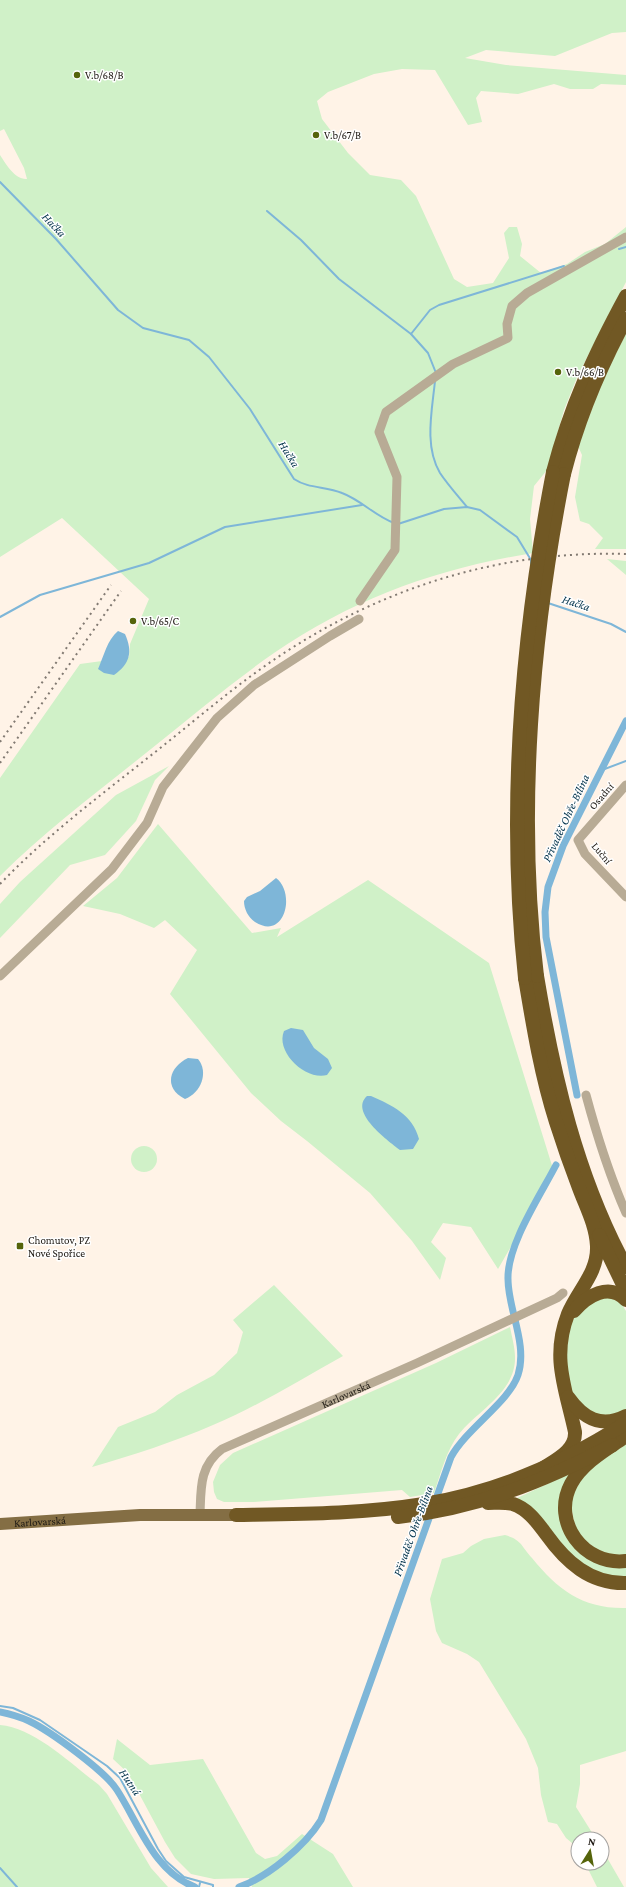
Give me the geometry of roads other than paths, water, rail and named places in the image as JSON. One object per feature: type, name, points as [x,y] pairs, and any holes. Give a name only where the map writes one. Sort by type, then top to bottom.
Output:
[{"type":"highway","points":[[542,1469],[568,1451],[574,1440],[575,1432],[559,1362],[559,1350],[563,1330],[572,1306],[591,1276],[596,1261],[596,1238],[590,1216],[554,1114],[537,1047],[531,977],[529,860],[531,733],[535,674],[559,473],[570,413],[584,377],[626,296]]},
{"type":"highway","points":[[559,473],[595,381],[626,319]]},
{"type":"highway","points":[[531,977],[565,1111],[587,1177],[607,1227],[626,1267]]},
{"type":"highway","points":[[590,1216],[626,1291]]},
{"type":"highway","points":[[607,1227],[626,1253]]},
{"type":"highway","points":[[563,1330],[571,1315],[583,1302],[594,1294],[600,1292],[611,1292],[620,1295],[626,1300]]},
{"type":"highway","points":[[566,1394],[581,1414],[589,1418],[606,1422],[614,1421],[626,1416]]},
{"type":"highway","points":[[473,1501],[597,1442],[626,1423]]},
{"type":"highway","points":[[626,1436],[590,1461],[574,1479],[566,1500],[566,1514],[573,1535],[588,1552],[609,1560],[626,1561]]},
{"type":"highway","points":[[473,1501],[520,1489],[545,1479],[613,1445]]},
{"type":"highway","points":[[236,1515],[344,1520],[404,1512],[444,1500],[503,1502],[521,1508],[538,1523],[560,1553],[580,1571],[605,1581],[626,1583]]},
{"type":"main road","name":"Karlovarská","points":[[0,1524],[80,1518],[236,1515]]},
{"type":"street","points":[[360,601],[395,550],[397,477],[379,432],[386,412],[453,364],[508,338],[507,324],[512,306],[527,293],[626,237]]},
{"type":"street","points":[[0,976],[112,870],[147,823],[163,787],[217,718],[254,686],[330,636],[359,619]]},
{"type":"street","name":"Osadní","points":[[578,840],[626,785]]},
{"type":"street","name":"Luční","points":[[578,840],[585,854],[626,897]]},
{"type":"street","points":[[586,1095],[610,1174],[626,1213]]},
{"type":"street","name":"Karlovarská","points":[[200,1515],[201,1482],[204,1471],[213,1457],[222,1449],[417,1363],[557,1298],[564,1293]]},
{"type":"water","points":[[118,631],[125,634],[129,646],[127,662],[114,675],[104,673],[98,669],[108,644]]},
{"type":"water","points":[[276,878],[282,885],[285,894],[286,904],[284,913],[280,920],[274,925],[265,926],[250,918],[244,901],[247,897],[260,891]]},
{"type":"water","points":[[291,1028],[303,1030],[314,1048],[328,1059],[332,1068],[327,1075],[319,1076],[310,1074],[294,1063],[288,1056],[282,1039],[284,1031]]},
{"type":"water","points":[[188,1058],[198,1059],[203,1070],[203,1076],[199,1087],[191,1096],[185,1099],[174,1089],[171,1084],[171,1078],[176,1067]]},
{"type":"water","points":[[367,1096],[371,1096],[387,1103],[407,1117],[412,1123],[419,1139],[413,1149],[400,1150],[379,1133],[372,1125],[363,1110],[363,1103]]},
{"type":"waterway","name":"Hačka","points":[[0,182],[56,239],[118,310],[143,328],[189,340],[209,357],[250,409],[294,479],[306,484],[336,491],[349,496],[394,523]]},
{"type":"waterway","points":[[267,211],[301,240],[339,279],[411,334]]},
{"type":"waterway","points":[[619,249],[626,247]]},
{"type":"waterway","points":[[436,373],[428,353],[411,334],[430,310],[439,305],[564,266]]},
{"type":"waterway","points":[[435,381],[430,428],[432,451],[435,463],[440,473],[467,507]]},
{"type":"waterway","points":[[0,617],[40,595],[149,563],[225,527],[362,505]]},
{"type":"waterway","name":"Hačka","points":[[398,524],[444,509],[467,507],[480,510],[517,537],[531,560],[531,564]]},
{"type":"waterway","name":"Hačka","points":[[548,603],[611,624],[626,632]]},
{"type":"waterway","name":"Přivaděč Ohře-Bílina","points":[[577,1095],[546,937],[545,912],[548,887],[563,846],[626,721]]},
{"type":"waterway","points":[[602,770],[626,761]]},
{"type":"waterway","name":"Přivaděč Ohře-Bílina","points":[[239,1887],[262,1876],[285,1860],[306,1840],[321,1820],[451,1457],[458,1446],[506,1395],[518,1375],[521,1351],[509,1291],[509,1266],[519,1236],[556,1165]]},
{"type":"waterway","name":"Hutná","points":[[0,1706],[13,1708],[40,1720],[107,1766],[120,1778],[166,1861],[184,1877],[213,1885],[213,1887]]},
{"type":"waterway","name":"Přivaděč Ohře-Bílina","points":[[0,1712],[22,1718],[38,1726],[63,1742],[89,1762],[111,1782],[117,1790],[158,1859],[181,1880],[195,1887]]},
{"type":"waterway","points":[[0,1868],[17,1887]]},
{"type":"waterway","name":"Hutná","points":[[199,1887],[200,1883]]},
{"type":"railway","points":[[0,884],[57,831],[247,679],[278,657],[317,633],[358,611],[400,593],[444,578],[488,567],[533,559],[579,554],[626,554]]},
{"type":"railway","points":[[0,742],[111,585]]},
{"type":"railway","points":[[0,763],[121,591]]},
{"type":"place","name":"V.b/68/B","points":[[77,75]]},
{"type":"place","name":"V.b/67/B","points":[[316,135]]},
{"type":"place","name":"V.b/66/B","points":[[558,372]]},
{"type":"place","name":"V.b/65/C","points":[[133,621]]},
{"type":"place","name":"Chomutov, PZ Nové Spořice","points":[[20,1246]]}]
